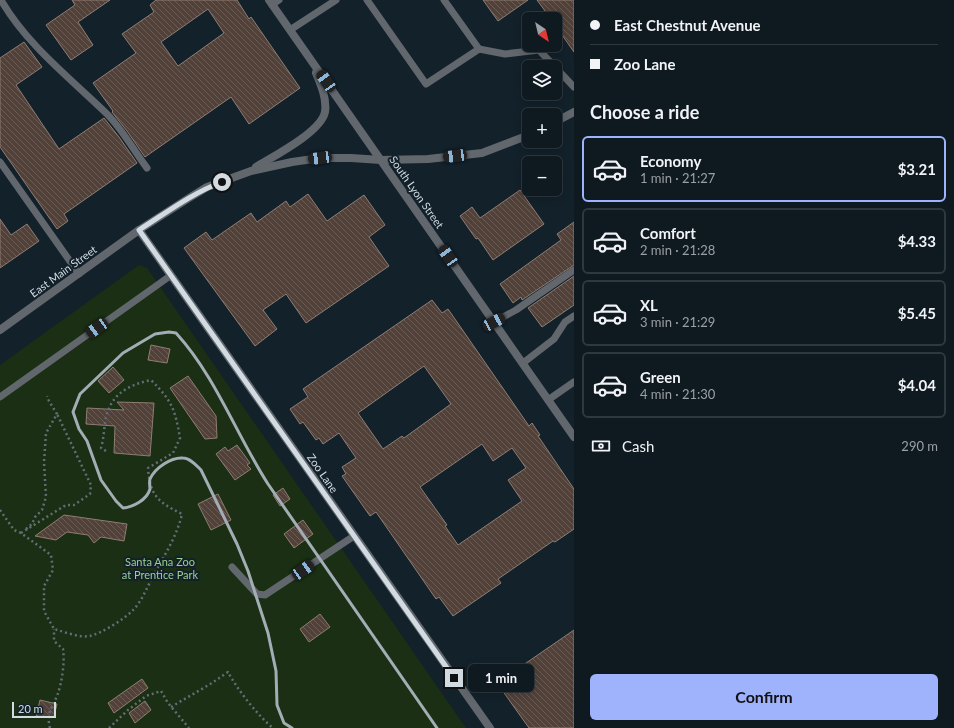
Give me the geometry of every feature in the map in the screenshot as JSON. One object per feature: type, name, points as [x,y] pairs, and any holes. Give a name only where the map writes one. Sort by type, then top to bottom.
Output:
[{"type":"street","name":"South Lyon Street","points":[[273,2],[290,30],[574,437]]},
{"type":"street","points":[[251,171],[315,129],[324,117],[325,110],[323,90],[308,56]]},
{"type":"street","points":[[562,118],[574,112]]},
{"type":"street","points":[[251,171],[292,162],[320,158],[381,160],[428,159],[482,152],[522,138]]},
{"type":"street","name":"East Main Street","points":[[0,330],[139,230],[188,198],[207,187],[251,171]]},
{"type":"street","name":"Zoo Lane","points":[[139,230],[490,728]]},
{"type":"lane","points":[[1,0],[10,15],[44,53],[114,122],[147,168]]},
{"type":"lane","points":[[290,30],[336,0]]},
{"type":"lane","points":[[367,0],[426,84],[479,49]]},
{"type":"lane","points":[[444,0],[479,49],[505,54],[539,50],[574,87]]},
{"type":"lane","points":[[0,162],[79,274]]},
{"type":"lane","points":[[494,322],[516,310],[574,270]]},
{"type":"lane","points":[[0,397],[170,276]]},
{"type":"lane","points":[[523,363],[554,339],[565,322],[574,316]]},
{"type":"lane","points":[[548,400],[574,382]]},
{"type":"lane","points":[[232,567],[257,594],[265,595],[354,536]]},
{"type":"path","points":[[54,629],[72,634],[90,636],[113,626],[133,610],[145,591],[180,523],[182,514],[159,501],[153,492],[149,478],[148,468],[173,453],[180,438],[173,406],[162,391],[151,380],[138,383],[124,389],[113,401],[106,417],[105,433],[101,448],[106,451]]},
{"type":"path","points":[[21,533],[66,505],[74,505],[90,494],[91,485],[47,396]]},
{"type":"path","points":[[21,533],[32,524],[35,517],[42,510],[46,497],[44,462],[46,433],[57,414]]},
{"type":"path","points":[[0,510],[14,530],[21,533],[51,555],[53,570],[44,586],[44,611],[54,629],[54,641],[63,649],[65,660],[58,695],[48,713],[50,728]]},
{"type":"path","points":[[171,707],[228,672],[236,686],[252,706],[273,728]]},
{"type":"path","points":[[109,728],[146,696],[161,691],[171,707],[189,728]]},
{"type":"green space","name":"Santa Ana Zoo at Prentice Park","points":[[139,265],[147,268],[466,728],[0,728],[0,365]]},
{"type":"building","points":[[72,0],[110,0],[78,22],[93,45],[71,60],[46,25],[75,5]]},
{"type":"building","points":[[156,0],[237,0],[249,19],[251,17],[300,88],[249,124],[231,97],[145,157],[93,83],[136,53],[122,34],[154,12],[150,5]],"holes":[[[208,9],[224,33],[178,66],[161,42]]]},
{"type":"building","points":[[483,0],[528,0],[498,21]]},
{"type":"building","points":[[537,0],[574,0],[574,52],[562,35],[562,12],[546,12]]},
{"type":"building","points":[[24,42],[42,67],[16,85],[59,149],[104,118],[137,163],[64,214],[68,221],[57,229],[0,147],[0,58]]},
{"type":"building","points":[[520,190],[522,196],[524,196],[544,224],[493,260],[478,238],[476,239],[460,216],[472,207],[480,218]]},
{"type":"building","points":[[308,194],[327,221],[364,195],[385,225],[369,237],[389,266],[306,323],[286,294],[263,310],[277,329],[255,346],[184,248],[206,232],[212,240],[251,213],[257,222],[286,201],[290,207]]},
{"type":"building","points":[[0,219],[11,235],[27,224],[39,241],[0,268]]},
{"type":"building","points":[[574,222],[574,265],[522,300],[521,297],[513,303],[500,284],[561,240],[557,234]]},
{"type":"building","points":[[574,276],[574,305],[542,327],[528,308]]},
{"type":"building","points":[[432,300],[442,313],[448,309],[529,426],[532,423],[540,435],[538,436],[574,489],[574,529],[555,542],[553,541],[498,579],[501,583],[453,616],[439,597],[436,599],[376,512],[370,516],[342,476],[346,474],[342,467],[356,458],[339,433],[323,444],[319,438],[316,440],[303,422],[300,424],[290,409],[308,397],[303,389]],"holes":[[[424,366],[451,404],[404,438],[402,436],[383,449],[358,413]],[[482,444],[493,461],[512,448],[526,468],[508,480],[522,501],[458,545],[445,526],[447,525],[420,487]]]},
{"type":"building","points":[[151,345],[170,349],[167,363],[148,360]]},
{"type":"building","points":[[113,367],[124,380],[109,393],[98,381]]},
{"type":"building","points":[[188,376],[216,416],[217,438],[205,439],[170,388]]},
{"type":"building","points":[[117,402],[154,403],[150,456],[114,453],[115,426],[86,424],[87,408],[124,410]]},
{"type":"building","points":[[237,445],[250,463],[247,465],[251,469],[235,480],[216,454],[225,447],[228,451]]},
{"type":"building","points":[[283,488],[290,499],[280,506],[273,495]]},
{"type":"building","points":[[218,494],[231,520],[211,530],[198,504]]},
{"type":"building","points":[[64,515],[127,524],[124,541],[101,537],[94,543],[88,535],[67,532],[56,540],[35,536]]},
{"type":"building","points":[[303,520],[313,534],[294,548],[284,534]]},
{"type":"building","points":[[320,614],[330,627],[309,642],[300,629]]},
{"type":"building","points":[[574,630],[574,728],[529,728],[497,683]]},
{"type":"building","points":[[142,679],[148,688],[114,713],[108,703]]},
{"type":"building","points":[[40,700],[57,704],[54,717],[36,717]]},
{"type":"building","points":[[145,701],[151,710],[135,723],[129,713]]},
{"type":"railway","points":[[292,728],[284,723],[277,705],[276,671],[268,633],[248,571],[237,544],[201,470],[193,462],[186,458],[173,459],[159,467],[152,475],[150,480],[150,489],[143,500],[123,508],[101,480],[87,441],[79,429],[73,412],[80,394],[123,353],[155,334],[169,332],[176,333],[203,368],[268,484],[437,728]]},
{"type":"route","points":[[222,182],[207,187],[139,230],[454,678]]}]
